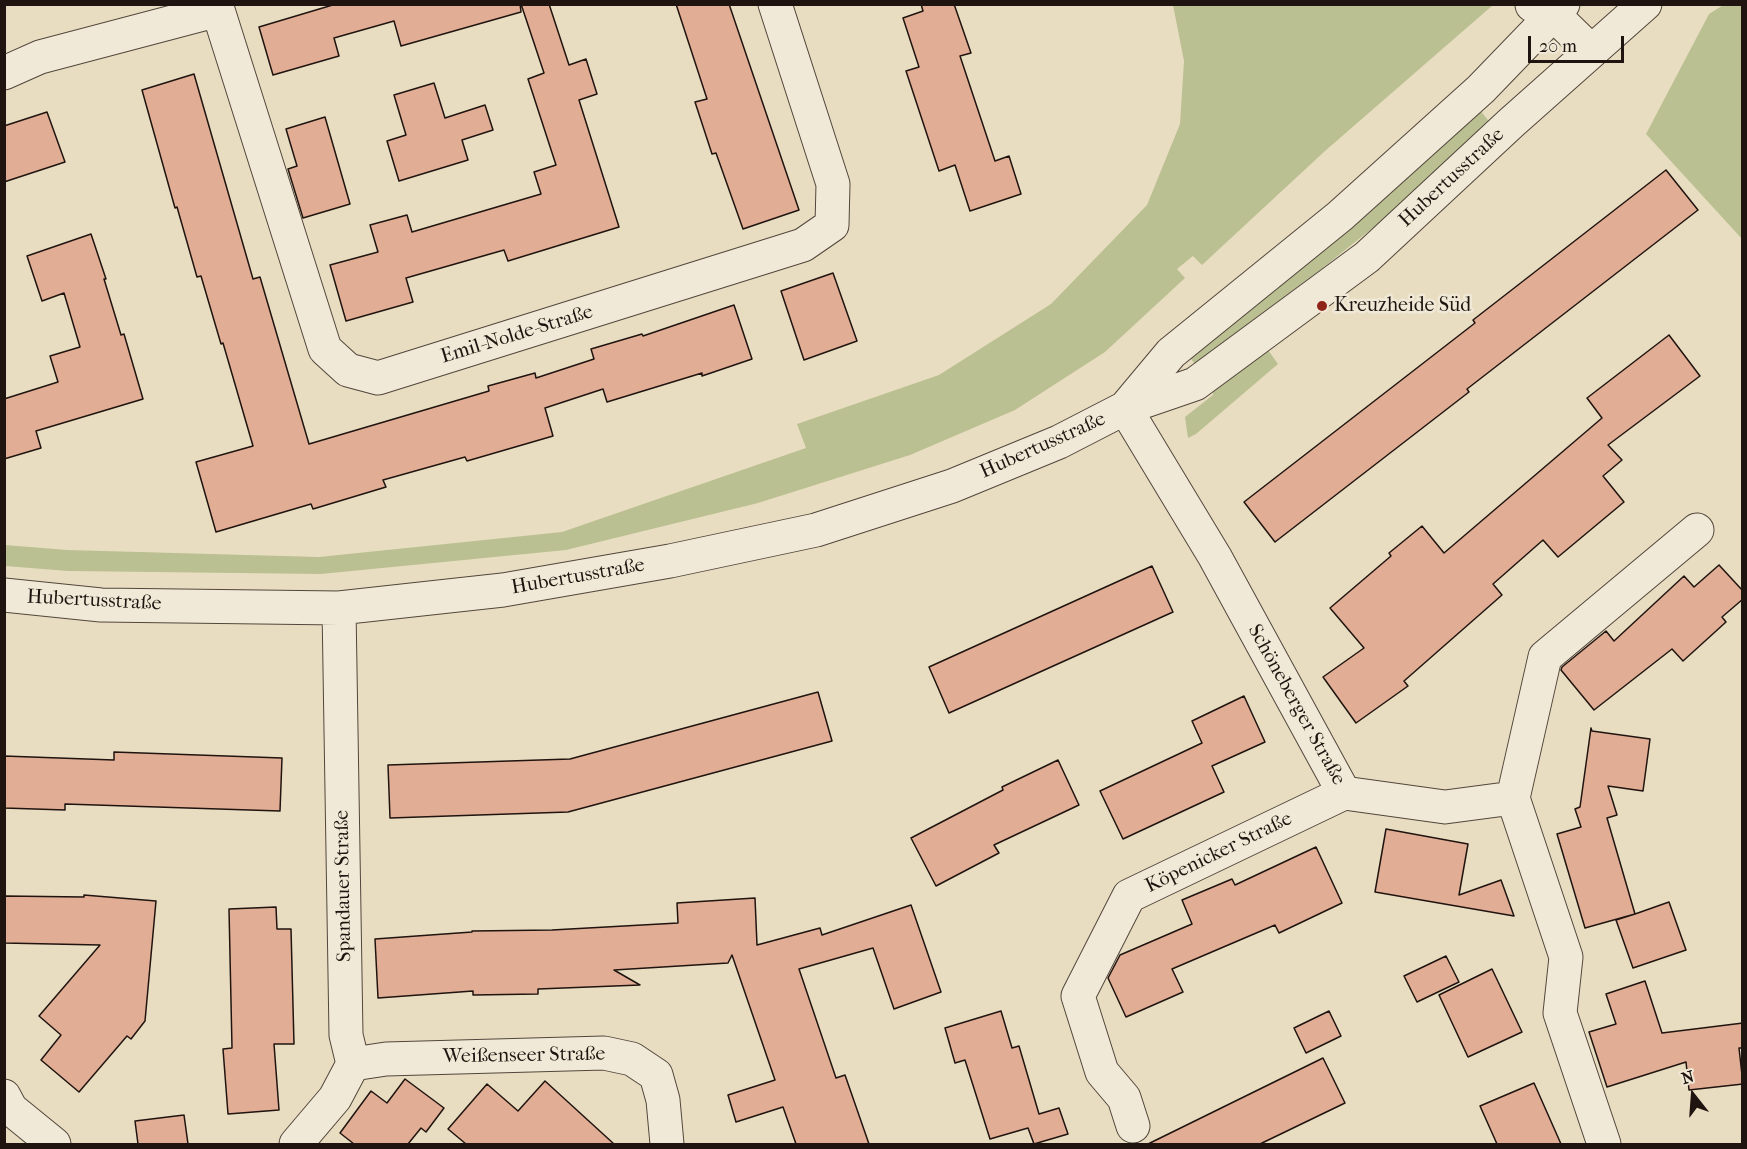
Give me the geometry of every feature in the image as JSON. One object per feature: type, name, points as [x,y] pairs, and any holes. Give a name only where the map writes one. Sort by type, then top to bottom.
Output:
[{"type":"street","name":"Emil-Nolde-Straße","points":[[4,73],[40,57],[227,7],[325,350],[348,370],[378,378],[802,245],[832,225],[833,184],[775,4]]},
{"type":"street","name":"Hubertusstraße","points":[[4,595],[101,605],[339,608],[503,590],[670,561],[816,530],[952,486],[1059,442],[1125,408],[1195,384],[1367,257],[1645,4]]},
{"type":"street","name":"Hubertusstraße","points":[[1125,408],[1171,353],[1340,216],[1481,89],[1549,7]]},
{"type":"street","points":[[1549,7],[1591,51]]},
{"type":"street","name":"Hubertusstraße","points":[[1125,408],[1162,468]]},
{"type":"street","name":"Schöneberger Straße","points":[[1162,468],[1215,557],[1344,793],[1445,807],[1513,798]]},
{"type":"street","points":[[1604,1144],[1560,1013],[1566,957],[1513,798],[1545,657],[1697,530]]},
{"type":"street","name":"Spandauer Straße","points":[[339,608],[346,1035],[353,1064]]},
{"type":"street","name":"Köpenicker Straße","points":[[1133,1126],[1124,1098],[1102,1071],[1078,996],[1129,896],[1344,793]]},
{"type":"street","name":"Weißenseer Straße","points":[[353,1064],[386,1059],[604,1053],[632,1059],[656,1075],[663,1100],[667,1144]]},
{"type":"street","points":[[296,1144],[336,1098],[353,1064]]},
{"type":"street","points":[[4,1096],[11,1109],[54,1144]]},
{"type":"green space","points":[[1725,4],[1742,5],[1742,239],[1646,134],[1709,14]]},
{"type":"green space","points":[[1173,5],[1493,5],[1325,151],[1202,265],[1193,256],[1177,269],[1185,278],[1105,352],[1015,410],[910,455],[758,503],[566,550],[321,574],[68,571],[5,566],[5,545],[67,550],[319,557],[562,532],[806,448],[797,424],[939,375],[1051,304],[1147,205],[1180,124],[1184,61]]},
{"type":"green space","points":[[1476,105],[1491,124],[1405,202],[1254,319],[1222,353],[1200,371],[1191,359]]},
{"type":"green space","points":[[1268,350],[1278,364],[1196,434],[1188,438],[1185,417],[1213,395],[1212,385]]},
{"type":"building","points":[[336,4],[520,4],[521,12],[401,46],[394,21],[334,38],[339,56],[273,75],[259,27]]},
{"type":"building","points":[[521,4],[549,4],[569,65],[586,59],[597,94],[579,100],[619,227],[508,261],[504,250],[406,278],[413,302],[346,321],[330,265],[378,252],[370,225],[407,215],[412,232],[541,194],[534,172],[556,165],[528,79],[544,73]]},
{"type":"building","points":[[676,4],[729,4],[799,210],[743,229],[716,153],[712,154],[695,102],[707,99]]},
{"type":"building","points":[[921,4],[954,4],[971,53],[960,56],[995,161],[1009,156],[1021,194],[970,211],[955,165],[939,171],[906,71],[919,67],[903,18],[923,11]]},
{"type":"building","points":[[194,74],[253,279],[260,277],[309,444],[489,391],[488,386],[535,373],[536,378],[594,359],[591,349],[642,334],[643,336],[734,305],[752,359],[702,376],[702,373],[607,402],[603,389],[545,408],[553,436],[467,461],[465,457],[383,480],[386,487],[313,509],[311,504],[216,532],[196,462],[253,446],[223,343],[221,344],[201,276],[197,277],[177,207],[175,208],[142,90]]},
{"type":"building","points":[[434,83],[445,118],[485,105],[493,130],[462,140],[468,160],[399,181],[387,141],[406,135],[394,95]]},
{"type":"building","points":[[47,112],[65,162],[4,182],[4,126]]},
{"type":"building","points":[[325,117],[350,204],[303,218],[288,169],[297,166],[286,129]]},
{"type":"building","points":[[1666,170],[1698,210],[1467,389],[1469,392],[1275,542],[1244,502],[1475,323],[1473,320]]},
{"type":"building","points":[[91,234],[143,399],[36,431],[41,448],[4,459],[4,399],[58,382],[50,356],[80,347],[64,293],[42,301],[27,256]]},
{"type":"building","points":[[833,273],[857,341],[804,360],[781,291]]},
{"type":"building","points":[[1669,335],[1700,376],[1608,445],[1622,460],[1603,476],[1624,502],[1558,557],[1543,540],[1493,584],[1502,595],[1404,681],[1408,686],[1356,723],[1323,677],[1364,648],[1330,608],[1391,556],[1389,553],[1422,526],[1444,553],[1602,418],[1587,398]]},
{"type":"building","points":[[1719,565],[1743,591],[1743,599],[1722,617],[1726,622],[1683,661],[1672,649],[1594,710],[1561,670],[1562,667],[1606,631],[1614,641],[1684,576],[1694,587]]},
{"type":"building","points":[[1152,566],[1173,612],[949,713],[929,667]]},
{"type":"building","points":[[818,692],[832,741],[568,812],[390,818],[388,765],[570,759]]},
{"type":"building","points":[[1244,696],[1265,742],[1212,766],[1224,792],[1123,839],[1100,791],[1202,743],[1192,721]]},
{"type":"building","points":[[1591,728],[1592,731],[1650,739],[1643,791],[1608,786],[1617,815],[1607,818],[1635,914],[1585,928],[1557,834],[1581,827],[1575,809],[1580,807]]},
{"type":"building","points":[[114,752],[282,758],[280,811],[65,804],[65,810],[4,808],[4,756],[114,760]]},
{"type":"building","points":[[1058,760],[1079,805],[994,845],[999,853],[936,886],[911,838],[1003,790],[1002,787]]},
{"type":"building","points":[[1386,829],[1468,844],[1459,895],[1501,880],[1514,916],[1375,892]]},
{"type":"building","points":[[1316,847],[1342,903],[1279,933],[1275,925],[1172,969],[1183,992],[1126,1017],[1108,978],[1120,955],[1192,924],[1182,900],[1232,879],[1235,885]]},
{"type":"building","points":[[84,895],[156,901],[145,1021],[131,1039],[127,1036],[79,1092],[41,1060],[61,1035],[39,1016],[100,945],[4,943],[5,896],[84,897]]},
{"type":"building","points":[[755,898],[757,945],[820,928],[822,935],[911,905],[941,992],[894,1009],[873,948],[799,969],[836,1078],[845,1075],[869,1144],[796,1144],[783,1107],[736,1122],[728,1095],[775,1080],[732,955],[728,963],[614,970],[640,985],[538,989],[538,994],[473,995],[473,991],[378,998],[375,939],[472,931],[552,930],[678,923],[677,903]]},
{"type":"building","points":[[1669,902],[1686,950],[1633,968],[1616,920]]},
{"type":"building","points":[[276,907],[277,929],[291,929],[294,1044],[274,1044],[279,1110],[228,1114],[223,1049],[232,1048],[229,909]]},
{"type":"building","points":[[1446,956],[1459,982],[1417,1002],[1404,976]]},
{"type":"building","points":[[1492,969],[1522,1032],[1468,1057],[1439,995]]},
{"type":"building","points":[[1645,981],[1662,1033],[1743,1023],[1743,1048],[1739,1048],[1743,1084],[1689,1090],[1686,1062],[1607,1087],[1589,1032],[1616,1024],[1606,994]]},
{"type":"building","points":[[1001,1011],[1012,1048],[1019,1046],[1039,1114],[1059,1108],[1068,1134],[1034,1144],[1028,1128],[990,1139],[965,1060],[955,1063],[945,1028]]},
{"type":"building","points":[[1329,1011],[1341,1036],[1306,1053],[1294,1028]]},
{"type":"building","points":[[1323,1058],[1345,1103],[1260,1144],[1148,1144]]},
{"type":"building","points":[[405,1079],[444,1108],[426,1132],[421,1128],[408,1144],[354,1144],[340,1133],[371,1091],[387,1103]]},
{"type":"building","points":[[545,1081],[614,1144],[466,1144],[448,1129],[487,1084],[518,1111]]},
{"type":"building","points":[[1534,1083],[1561,1144],[1497,1144],[1480,1106]]},
{"type":"building","points":[[184,1115],[188,1144],[138,1144],[135,1121]]},
{"type":"place","name":"Kreuzheide Süd","points":[[1322,306]]}]
